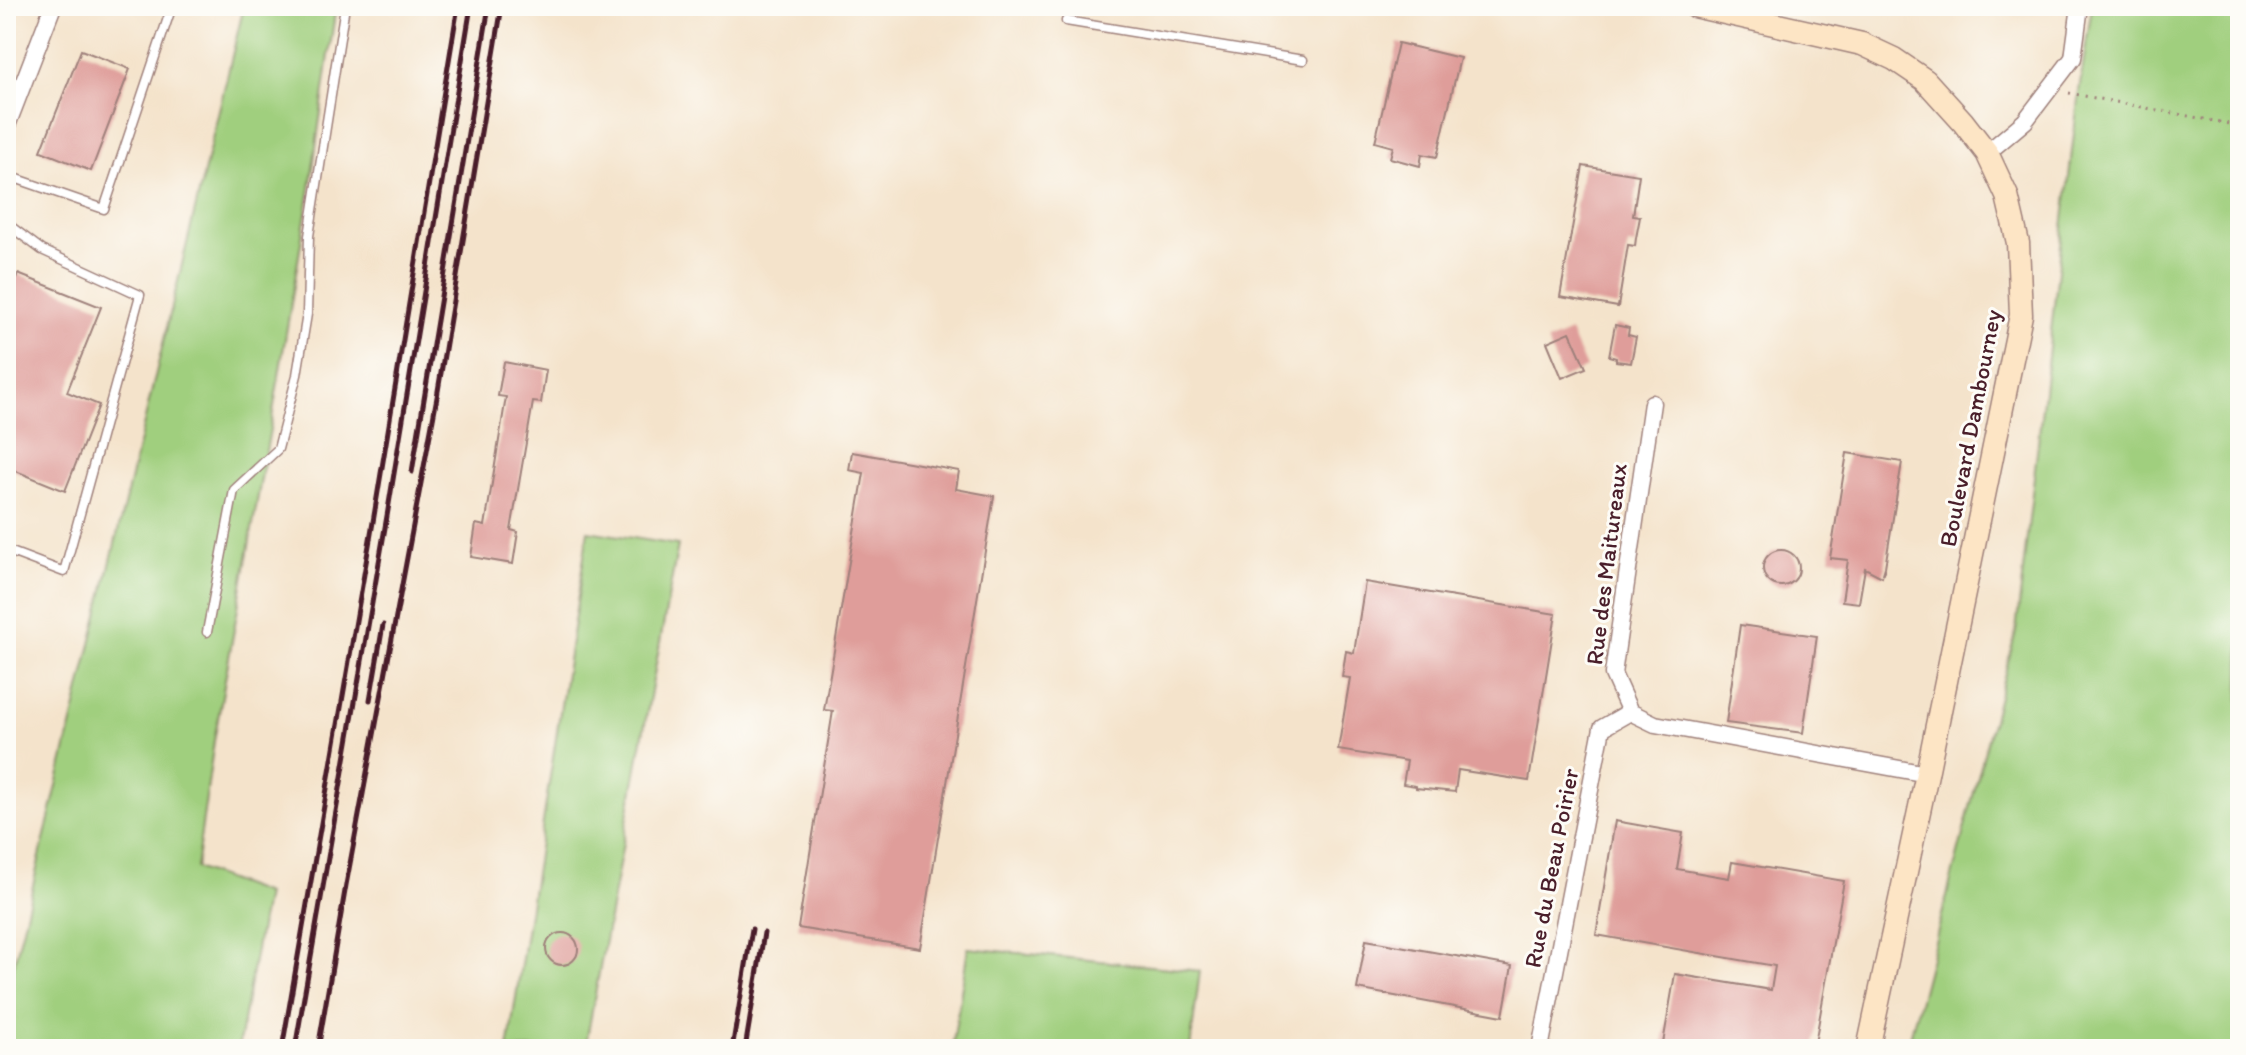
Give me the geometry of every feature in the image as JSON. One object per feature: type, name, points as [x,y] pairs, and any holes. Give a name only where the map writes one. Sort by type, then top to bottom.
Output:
[{"type":"street","points":[[6,128],[53,6]]},
{"type":"street","name":"Boulevard Dambourney","points":[[1694,6],[1862,44],[1894,59],[1925,80],[1987,153],[2007,196],[2018,243],[2021,315],[1868,1049]]},
{"type":"street","points":[[1987,153],[2025,121],[2073,58],[2080,6]]},
{"type":"street","name":"Rue des Maitureaux","points":[[1630,712],[1613,674],[1652,403]]},
{"type":"street","points":[[1630,712],[1655,724],[1927,774]]},
{"type":"street","name":"Rue du Beau Poirier","points":[[1540,1049],[1602,728],[1630,712]]},
{"type":"lane","points":[[6,175],[104,209],[172,6]]},
{"type":"lane","points":[[207,632],[234,490],[278,449],[297,375],[307,314],[309,236],[345,6]]},
{"type":"lane","points":[[1066,21],[1303,60]]},
{"type":"lane","points":[[6,223],[42,250],[140,295],[64,572],[6,550]]},
{"type":"path","points":[[2049,89],[2240,126]]},
{"type":"green space","points":[[244,6],[336,6],[310,189],[214,741],[196,868],[266,894],[238,1049],[6,1049],[6,998]]},
{"type":"green space","points":[[2092,6],[2240,6],[2240,1049],[1907,1049],[2016,631],[2079,91]]},
{"type":"green space","points":[[588,531],[678,545],[585,1049],[508,1049]]},
{"type":"green space","points":[[968,948],[1200,971],[1190,1049],[952,1049]]},
{"type":"building","points":[[1398,43],[1460,58],[1437,157],[1422,154],[1420,166],[1390,158],[1393,147],[1375,142]]},
{"type":"building","points":[[81,50],[130,69],[91,171],[41,151]]},
{"type":"building","points":[[1583,166],[1639,175],[1633,216],[1640,217],[1635,246],[1628,245],[1618,307],[1560,297]]},
{"type":"building","points":[[18,274],[101,307],[67,392],[99,405],[65,491],[6,467],[6,305]]},
{"type":"building","points":[[1615,325],[1629,328],[1628,335],[1636,337],[1631,363],[1616,361],[1616,358],[1609,356]]},
{"type":"building","points":[[1570,332],[1586,368],[1562,378],[1547,342]]},
{"type":"building","points":[[504,362],[546,370],[541,403],[533,402],[511,530],[518,532],[513,564],[471,557],[476,524],[485,526],[506,397],[498,396]]},
{"type":"building","points":[[852,452],[959,471],[956,489],[994,496],[920,948],[798,928],[833,711],[824,710],[864,473],[849,470]]},
{"type":"building","points":[[1847,453],[1902,462],[1882,577],[1865,568],[1859,603],[1842,601],[1848,560],[1830,558]]},
{"type":"building","points":[[1781,550],[1794,555],[1799,568],[1794,581],[1781,586],[1768,581],[1763,568],[1768,555]]},
{"type":"building","points":[[1365,582],[1556,614],[1529,781],[1458,770],[1455,792],[1416,788],[1403,784],[1407,761],[1338,750],[1350,678],[1342,677],[1346,651],[1354,653]]},
{"type":"building","points":[[1740,625],[1817,636],[1803,733],[1726,723]]},
{"type":"building","points":[[1615,821],[1683,833],[1677,869],[1729,878],[1732,862],[1844,881],[1814,1049],[1662,1049],[1675,974],[1771,990],[1775,966],[1596,935]]},
{"type":"building","points":[[562,933],[573,938],[578,949],[573,960],[562,965],[551,960],[546,949],[551,938]]},
{"type":"building","points":[[1366,940],[1512,966],[1503,1016],[1357,989]]},
{"type":"railway","points":[[282,1049],[458,6]]},
{"type":"railway","points":[[295,1049],[471,6]]},
{"type":"railway","points":[[412,472],[489,6]]},
{"type":"railway","points":[[318,1049],[437,397],[502,6]]},
{"type":"railway","points":[[370,700],[383,625]]},
{"type":"railway","points":[[732,1049],[752,929]]},
{"type":"railway","points":[[745,1049],[764,933]]}]
